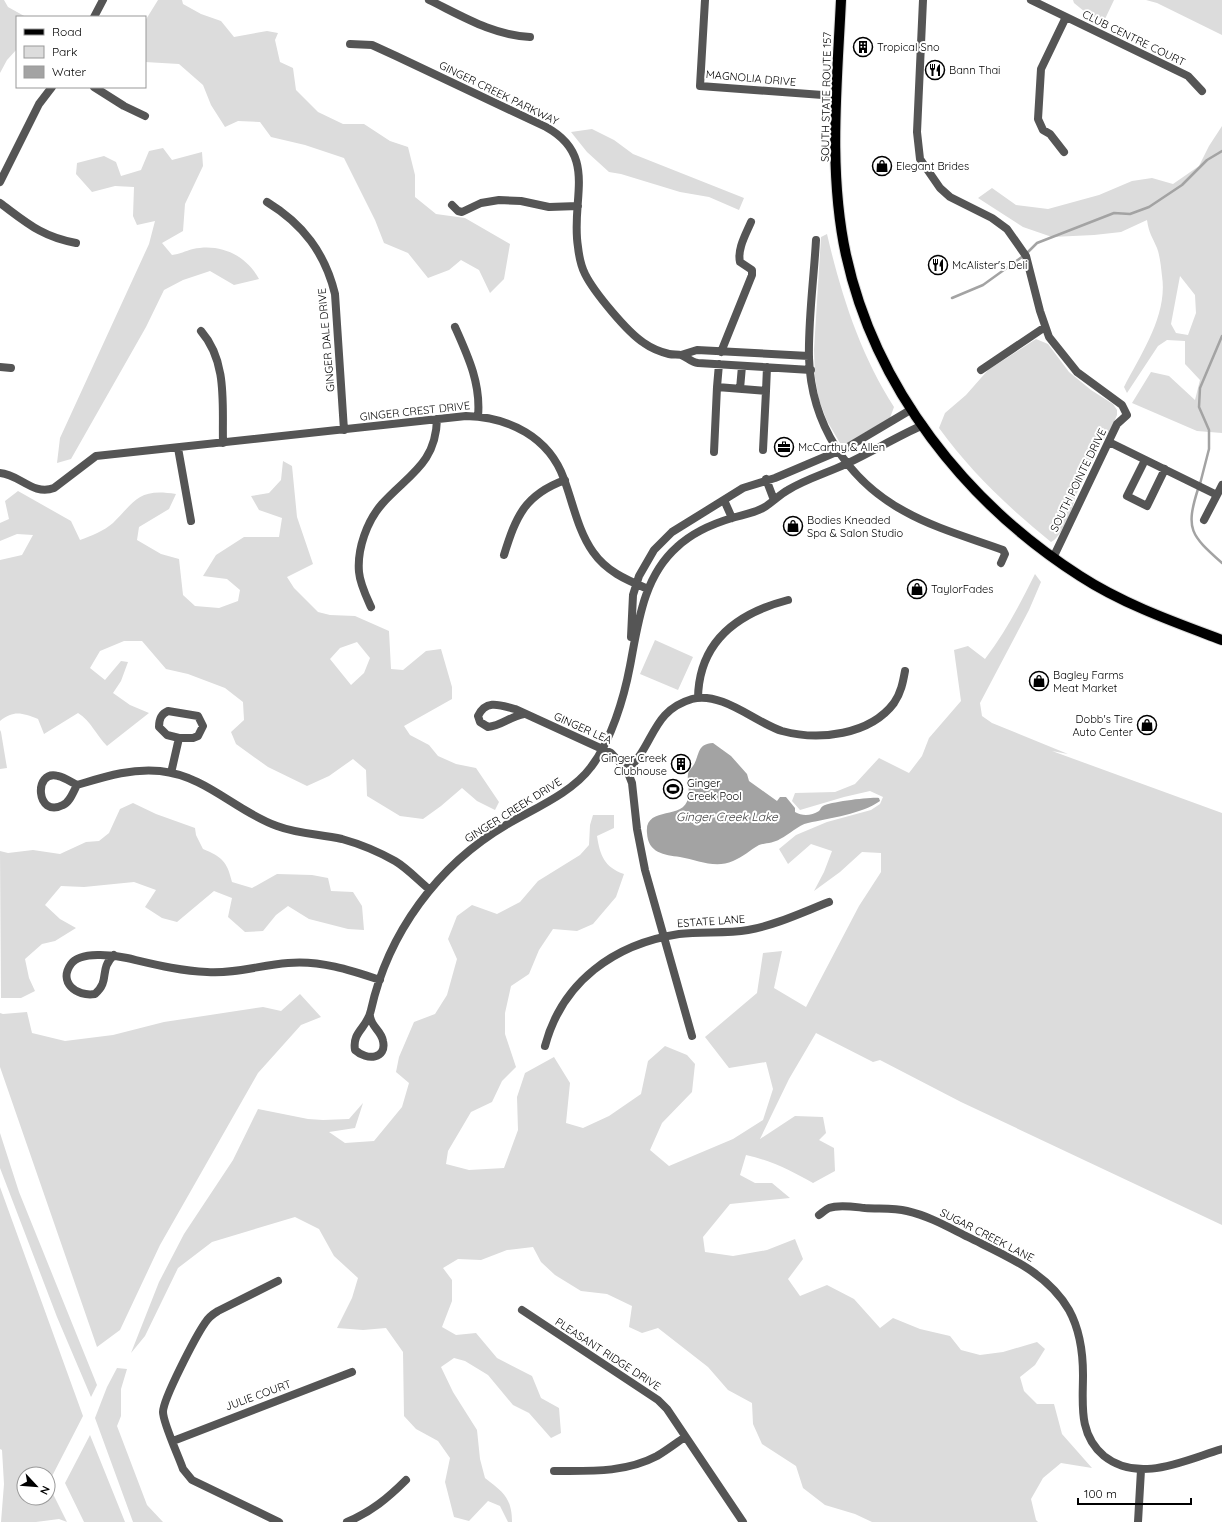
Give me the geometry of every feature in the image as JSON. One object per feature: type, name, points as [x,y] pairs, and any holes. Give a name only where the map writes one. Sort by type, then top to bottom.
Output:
[{"type":"main road","name":"SOUTH STATE ROUTE 157","points":[[840,0],[835,141],[838,194],[846,254],[864,318],[880,353],[912,409],[945,456],[967,482],[1014,527],[1053,558],[1081,577],[1114,595],[1172,622],[1222,640]]},
{"type":"street","points":[[95,16],[103,0]]},
{"type":"street","points":[[429,0],[497,32],[530,38]]},
{"type":"street","name":"MAGNOLIA DRIVE","points":[[705,0],[700,86],[836,96]]},
{"type":"street","points":[[923,0],[918,113],[920,159],[940,188],[962,204],[992,218],[1011,234],[1026,256],[1045,327],[981,370]]},
{"type":"street","name":"CLUB CENTRE COURT","points":[[1031,0],[1188,76],[1202,91]]},
{"type":"street","points":[[1064,152],[1050,134],[1043,130],[1038,119],[1041,69],[1066,17]]},
{"type":"street","name":"GINGER CREEK PARKWAY","points":[[350,44],[372,45],[475,92],[559,134],[571,147],[578,163],[578,247],[585,273],[591,284],[629,330],[644,343],[666,353],[681,355],[693,362],[811,370]]},
{"type":"street","points":[[0,182],[39,104],[51,88]]},
{"type":"street","points":[[96,88],[124,106],[145,116]]},
{"type":"street","points":[[452,205],[458,211],[462,212],[481,203],[499,200],[522,200],[549,207],[578,206]]},
{"type":"street","points":[[0,202],[36,230],[60,240],[76,243]]},
{"type":"street","name":"GINGER DALE DRIVE","points":[[267,202],[283,212],[308,236],[323,259],[331,279],[335,294],[344,430]]},
{"type":"street","points":[[721,352],[752,275],[752,270],[740,262],[739,258],[740,250],[751,222]]},
{"type":"street","points":[[816,240],[809,356],[821,418],[838,452],[846,464],[868,486],[904,511],[1002,550],[1005,554],[1001,563]]},
{"type":"street","points":[[455,327],[466,352],[477,386],[478,416]]},
{"type":"street","name":"SOUTH POINTE DRIVE","points":[[1045,327],[1049,337],[1077,372],[1122,405],[1127,415],[1117,424],[1053,558]]},
{"type":"street","points":[[201,331],[213,347],[220,368],[223,443]]},
{"type":"street","name":"GINGER CREEK PARKWAY","points":[[681,355],[697,350],[809,356]]},
{"type":"street","points":[[733,352],[733,365]]},
{"type":"street","points":[[714,452],[719,364]]},
{"type":"street","points":[[740,389],[742,366]]},
{"type":"street","points":[[0,367],[11,368]]},
{"type":"street","points":[[763,450],[767,367]]},
{"type":"street","points":[[718,387],[766,391]]},
{"type":"street","name":"GINGER CREEK DRIVE","points":[[631,658],[632,614],[636,584],[646,562],[663,539],[682,524],[743,488],[766,479],[775,478],[838,452],[912,409]]},
{"type":"street","name":"GINGER CREST DRIVE","points":[[0,473],[37,489],[48,490],[54,488],[96,456],[437,419],[478,416],[507,422],[530,434],[546,448],[554,458],[565,480],[585,537],[593,553],[612,571],[648,589]]},
{"type":"street","points":[[371,607],[361,583],[359,572],[361,550],[368,528],[381,505],[412,477],[420,466],[435,438],[437,419]]},
{"type":"street","name":"GINGER CREEK DRIVE","points":[[370,1016],[371,1024],[382,1035],[384,1043],[382,1050],[376,1057],[368,1058],[355,1050],[354,1043],[356,1036],[368,1023],[380,980],[400,934],[430,890],[462,856],[489,836],[577,783],[592,766],[602,749],[622,700],[637,625],[648,589],[658,568],[681,543],[699,531],[732,518],[761,510],[789,490],[846,464],[923,425]]},
{"type":"street","points":[[1109,442],[1217,495]]},
{"type":"street","points":[[178,448],[191,521]]},
{"type":"street","points":[[1145,460],[1127,496],[1147,506],[1165,469]]},
{"type":"street","points":[[766,479],[774,500]]},
{"type":"street","points":[[504,555],[513,526],[525,506],[542,490],[565,480]]},
{"type":"street","points":[[1204,520],[1222,485]]},
{"type":"street","points":[[724,500],[732,518]]},
{"type":"street","points":[[698,698],[699,680],[704,662],[722,636],[741,619],[754,611],[765,606],[788,600]]},
{"type":"street","points":[[692,1036],[663,937],[642,857],[632,783],[627,770],[641,755],[654,728],[667,712],[683,702],[698,698],[731,705],[770,726],[789,732],[809,735],[842,733],[869,723],[890,707],[902,689],[905,671]]},
{"type":"street","name":"GINGER LEA","points":[[524,714],[511,717],[499,724],[488,727],[480,722],[478,716],[482,708],[490,705],[501,705],[515,709],[602,749],[618,759],[627,770]]},
{"type":"street","points":[[168,711],[194,715],[202,720],[203,726],[198,736],[193,738],[179,738],[167,735],[159,726],[161,716],[164,713],[168,711]]},
{"type":"street","points":[[171,773],[179,738]]},
{"type":"street","points":[[77,785],[64,805],[57,807],[50,806],[41,798],[40,793],[42,783],[50,776],[56,775],[77,785],[131,771],[146,770],[171,773],[210,786],[252,814],[276,826],[302,833],[342,839],[377,852],[396,862],[430,890]]},
{"type":"street","name":"ESTATE LANE","points":[[545,1046],[550,1028],[565,1003],[583,980],[596,968],[622,950],[663,937],[701,932],[733,932],[750,930],[781,921],[829,902]]},
{"type":"street","points":[[114,955],[105,965],[103,984],[95,994],[82,994],[76,992],[71,987],[68,980],[68,969],[73,962],[82,958],[101,954],[114,955],[177,969],[208,972],[242,971],[288,963],[315,963],[347,969],[380,980]]},
{"type":"street","name":"SUGAR CREEK LANE","points":[[819,1215],[829,1208],[847,1207],[908,1211],[942,1224],[1034,1271],[1053,1288],[1062,1299],[1075,1323],[1082,1350],[1082,1414],[1084,1424],[1092,1441],[1104,1456],[1114,1462],[1130,1469],[1154,1469],[1222,1449]]},
{"type":"street","points":[[278,1281],[218,1311],[205,1323],[164,1405],[163,1412],[183,1469],[192,1480],[279,1522]]},
{"type":"street","name":"PLEASANT RIDGE DRIVE","points":[[522,1310],[652,1395],[667,1409],[743,1522]]},
{"type":"street","name":"JULIE COURT","points":[[173,1440],[352,1372]]},
{"type":"street","points":[[554,1472],[614,1470],[629,1467],[657,1456],[685,1437]]},
{"type":"street","points":[[1138,1522],[1141,1470]]},
{"type":"street","points":[[347,1522],[365,1514],[383,1502],[406,1480]]},
{"type":"green space","points":[[0,0],[4,0],[8,7],[24,16],[16,16],[16,50],[7,60],[0,73]]},
{"type":"green space","points":[[158,0],[182,0],[183,4],[201,14],[221,21],[234,37],[267,31],[278,33],[275,40],[280,62],[293,68],[296,90],[318,112],[343,124],[364,124],[390,141],[408,147],[415,175],[415,197],[436,214],[465,218],[510,244],[504,279],[490,293],[479,270],[461,260],[449,270],[428,278],[408,253],[384,243],[375,220],[344,158],[305,145],[271,137],[260,122],[238,121],[225,127],[211,105],[203,85],[179,64],[146,62],[146,19]]},
{"type":"green space","points":[[1073,0],[1114,0],[1105,19],[1090,16],[1074,3]]},
{"type":"green space","points":[[1146,0],[1222,0],[1222,35],[1157,3]]},
{"type":"green space","points":[[1222,126],[1222,433],[1197,431],[1132,403],[1151,372],[1169,376],[1195,400],[1200,380],[1185,364],[1185,341],[1167,340],[1158,346],[1127,393],[1124,387],[1152,334],[1161,305],[1163,291],[1158,251],[1147,220],[1121,232],[1052,237],[1023,227],[978,198],[992,188],[1016,205],[1048,209],[1099,195],[1132,181],[1152,178],[1173,184],[1199,166],[1209,146]],"holes":[[[1180,276],[1195,295],[1196,313],[1188,335],[1176,333],[1171,324]]]},
{"type":"green space","points":[[592,129],[614,140],[633,154],[744,198],[739,210],[709,197],[680,192],[621,174],[609,172],[587,152],[571,132]]},
{"type":"green space","points":[[163,148],[172,160],[202,152],[203,166],[185,204],[183,231],[162,243],[172,255],[193,249],[203,248],[213,248],[231,253],[240,257],[247,263],[259,279],[234,285],[210,271],[183,280],[164,290],[146,327],[71,459],[57,463],[60,438],[149,244],[155,221],[137,225],[133,216],[134,187],[115,186],[92,192],[76,174],[77,163],[104,156],[116,162],[121,176],[141,170],[149,151]]},
{"type":"green space","points":[[827,234],[845,301],[853,323],[871,366],[894,407],[890,418],[847,443],[840,443],[827,421],[819,400],[815,378],[814,350],[821,237]]},
{"type":"green space","points":[[1036,339],[1048,344],[1069,372],[1091,390],[1113,404],[1117,410],[1117,415],[1111,429],[1101,443],[1075,497],[1063,529],[1051,542],[991,489],[964,460],[939,428],[945,413],[966,395],[988,370]]},
{"type":"green space","points":[[283,461],[292,466],[297,517],[313,564],[287,577],[294,588],[318,612],[330,615],[355,616],[389,631],[391,669],[403,670],[426,651],[441,649],[452,687],[452,699],[404,726],[410,735],[429,745],[438,756],[456,764],[476,768],[499,802],[495,810],[477,801],[462,788],[423,819],[400,816],[367,796],[366,770],[353,759],[329,776],[307,786],[268,767],[236,744],[231,732],[244,720],[243,702],[225,688],[188,674],[166,669],[142,641],[124,641],[100,651],[90,668],[105,680],[121,661],[128,662],[121,681],[113,693],[130,705],[149,713],[107,746],[83,716],[78,713],[44,734],[38,719],[27,715],[14,714],[0,721],[0,560],[22,555],[33,535],[17,534],[0,541],[0,523],[9,519],[5,501],[18,491],[71,521],[80,540],[109,526],[133,502],[146,494],[176,494],[169,509],[139,527],[137,540],[161,554],[179,559],[183,595],[195,606],[219,608],[238,601],[240,590],[227,579],[203,576],[216,555],[244,537],[279,537],[282,518],[259,510],[251,496],[269,493],[281,480]],"holes":[[[357,642],[370,658],[364,673],[351,685],[330,659],[340,648]]]},
{"type":"green space","points":[[1035,574],[1041,582],[1029,610],[980,703],[982,716],[992,723],[1068,754],[1052,751],[1222,813],[1222,1225],[961,1102],[880,1060],[873,1062],[816,1033],[789,1079],[760,1139],[795,1116],[823,1117],[826,1133],[819,1140],[834,1148],[835,1171],[813,1183],[781,1166],[746,1155],[740,1175],[755,1183],[772,1183],[790,1198],[730,1204],[703,1237],[705,1252],[733,1256],[767,1250],[795,1239],[803,1259],[788,1279],[800,1296],[827,1285],[854,1299],[880,1328],[893,1318],[920,1329],[950,1336],[961,1350],[980,1355],[1003,1352],[1037,1342],[1045,1349],[1035,1365],[1020,1377],[1024,1391],[1037,1404],[1054,1404],[1062,1434],[1092,1468],[1061,1463],[1043,1478],[1031,1499],[1036,1520],[1038,1522],[872,1522],[855,1514],[825,1505],[803,1488],[796,1466],[762,1444],[753,1424],[752,1403],[728,1390],[708,1367],[658,1328],[642,1333],[629,1327],[632,1306],[607,1294],[581,1291],[555,1275],[541,1262],[533,1247],[507,1250],[481,1260],[458,1259],[443,1268],[452,1280],[452,1301],[442,1327],[456,1335],[476,1333],[497,1358],[532,1376],[541,1398],[559,1408],[561,1433],[551,1438],[529,1413],[513,1405],[488,1375],[465,1361],[454,1358],[441,1367],[453,1392],[477,1430],[480,1459],[485,1478],[497,1487],[505,1496],[512,1514],[512,1522],[508,1522],[500,1506],[488,1501],[469,1521],[454,1517],[445,1482],[450,1458],[438,1441],[416,1429],[404,1416],[403,1352],[386,1328],[363,1330],[337,1328],[352,1298],[358,1278],[334,1256],[319,1229],[295,1217],[212,1242],[178,1268],[145,1336],[131,1353],[159,1282],[184,1234],[233,1160],[258,1109],[308,1119],[349,1119],[363,1103],[355,1128],[329,1132],[345,1143],[374,1141],[402,1107],[409,1083],[396,1072],[399,1057],[414,1022],[435,1014],[447,995],[457,959],[448,939],[457,916],[472,905],[497,914],[520,902],[538,881],[580,855],[589,845],[590,825],[593,815],[614,815],[614,828],[597,836],[604,860],[612,868],[624,874],[616,897],[593,924],[577,931],[553,929],[539,950],[529,974],[511,986],[505,1013],[505,1034],[516,1067],[502,1081],[492,1102],[471,1112],[448,1151],[446,1164],[469,1170],[504,1168],[518,1130],[517,1097],[525,1073],[554,1057],[570,1083],[566,1123],[583,1128],[609,1116],[641,1094],[648,1061],[665,1046],[687,1055],[695,1064],[692,1092],[662,1123],[650,1150],[669,1166],[733,1139],[763,1120],[773,1089],[766,1062],[729,1068],[705,1037],[757,993],[763,953],[782,951],[774,988],[806,1007],[859,906],[881,872],[881,853],[862,852],[840,872],[814,891],[824,872],[832,851],[811,844],[788,864],[779,849],[796,835],[827,822],[871,810],[880,804],[883,797],[870,791],[800,810],[792,801],[795,793],[835,792],[855,784],[879,758],[909,773],[922,756],[929,738],[961,701],[954,650],[968,646],[985,659],[1006,629]]},
{"type":"green space","points":[[655,640],[693,657],[678,690],[640,674]]},
{"type":"green space","points":[[0,730],[7,768],[0,769]]},
{"type":"green space","points":[[133,803],[156,814],[195,828],[196,835],[203,849],[219,857],[226,864],[232,882],[252,888],[277,874],[312,875],[328,878],[331,891],[353,892],[362,906],[364,930],[348,929],[309,919],[288,906],[276,915],[263,931],[245,932],[228,917],[232,898],[214,891],[177,922],[162,918],[145,907],[156,890],[134,882],[84,887],[61,886],[45,905],[60,919],[76,928],[55,941],[42,944],[25,959],[29,978],[35,991],[21,998],[1,998],[0,851],[8,853],[33,850],[60,854],[86,842],[99,841],[109,833],[120,809]]},
{"type":"green space","points":[[300,994],[321,1017],[301,1025],[258,1073],[160,1245],[120,1330],[97,1347],[0,1067],[0,1013],[27,1012],[32,1033],[65,1041],[113,1035],[164,1022],[263,1007],[281,1011]]},
{"type":"green space","points":[[0,1133],[19,1192],[97,1385],[91,1397],[57,1317],[0,1168]]},
{"type":"green space","points":[[0,1187],[83,1416],[56,1468],[56,1466],[16,1466],[16,1506],[56,1506],[56,1500],[67,1522],[59,1519],[36,1522],[1,1522],[4,1484],[2,1450],[0,1449]]},
{"type":"green space","points":[[117,1368],[127,1369],[121,1389],[121,1416],[117,1426],[147,1505],[163,1522],[133,1522],[95,1418],[107,1387]]},
{"type":"green space","points":[[90,1435],[125,1522],[84,1522],[65,1483]]},
{"type":"water","name":"Ginger Creek Lake","points":[[713,743],[731,756],[747,774],[749,781],[777,801],[780,797],[786,797],[795,808],[795,812],[804,815],[813,814],[819,811],[822,806],[827,804],[850,800],[879,798],[880,801],[855,812],[804,824],[778,840],[759,845],[740,858],[726,863],[706,863],[658,852],[650,845],[648,840],[648,824],[652,819],[672,812],[685,805],[689,795],[689,771],[693,766],[701,748]]},
{"type":"water","name":"Ginger Creek Pool","points":[[669,780],[682,795],[677,799],[670,794],[664,784]]},
{"type":"waterway","points":[[952,298],[983,285],[1026,254],[1037,243],[1114,213],[1130,214],[1149,207],[1182,185],[1207,160],[1222,151]]},
{"type":"waterway","points":[[1200,484],[1209,449],[1209,430],[1199,407],[1200,388],[1222,336]]},
{"type":"waterway","points":[[1198,489],[1192,514],[1194,531],[1197,538],[1203,545],[1222,563]]},
{"type":"place","name":"Tropical Sno","points":[[863,47]]},
{"type":"place","name":"Bann Thai","points":[[935,70]]},
{"type":"place","name":"Elegant Brides","points":[[882,166]]},
{"type":"place","name":"McAlister's Deli","points":[[938,265]]},
{"type":"place","name":"McCarthy & Allen","points":[[784,447]]},
{"type":"place","name":"Bodies Kneaded Spa & Salon Studio","points":[[793,526]]},
{"type":"place","name":"TaylorFades","points":[[917,589]]},
{"type":"place","name":"Bagley Farms Meat Market","points":[[1039,681]]},
{"type":"place","name":"Dobb's Tire Auto Center","points":[[1147,725]]},
{"type":"place","name":"Ginger Creek Clubhouse","points":[[681,764]]},
{"type":"place","name":"Ginger Creek Pool","points":[[673,789]]}]
